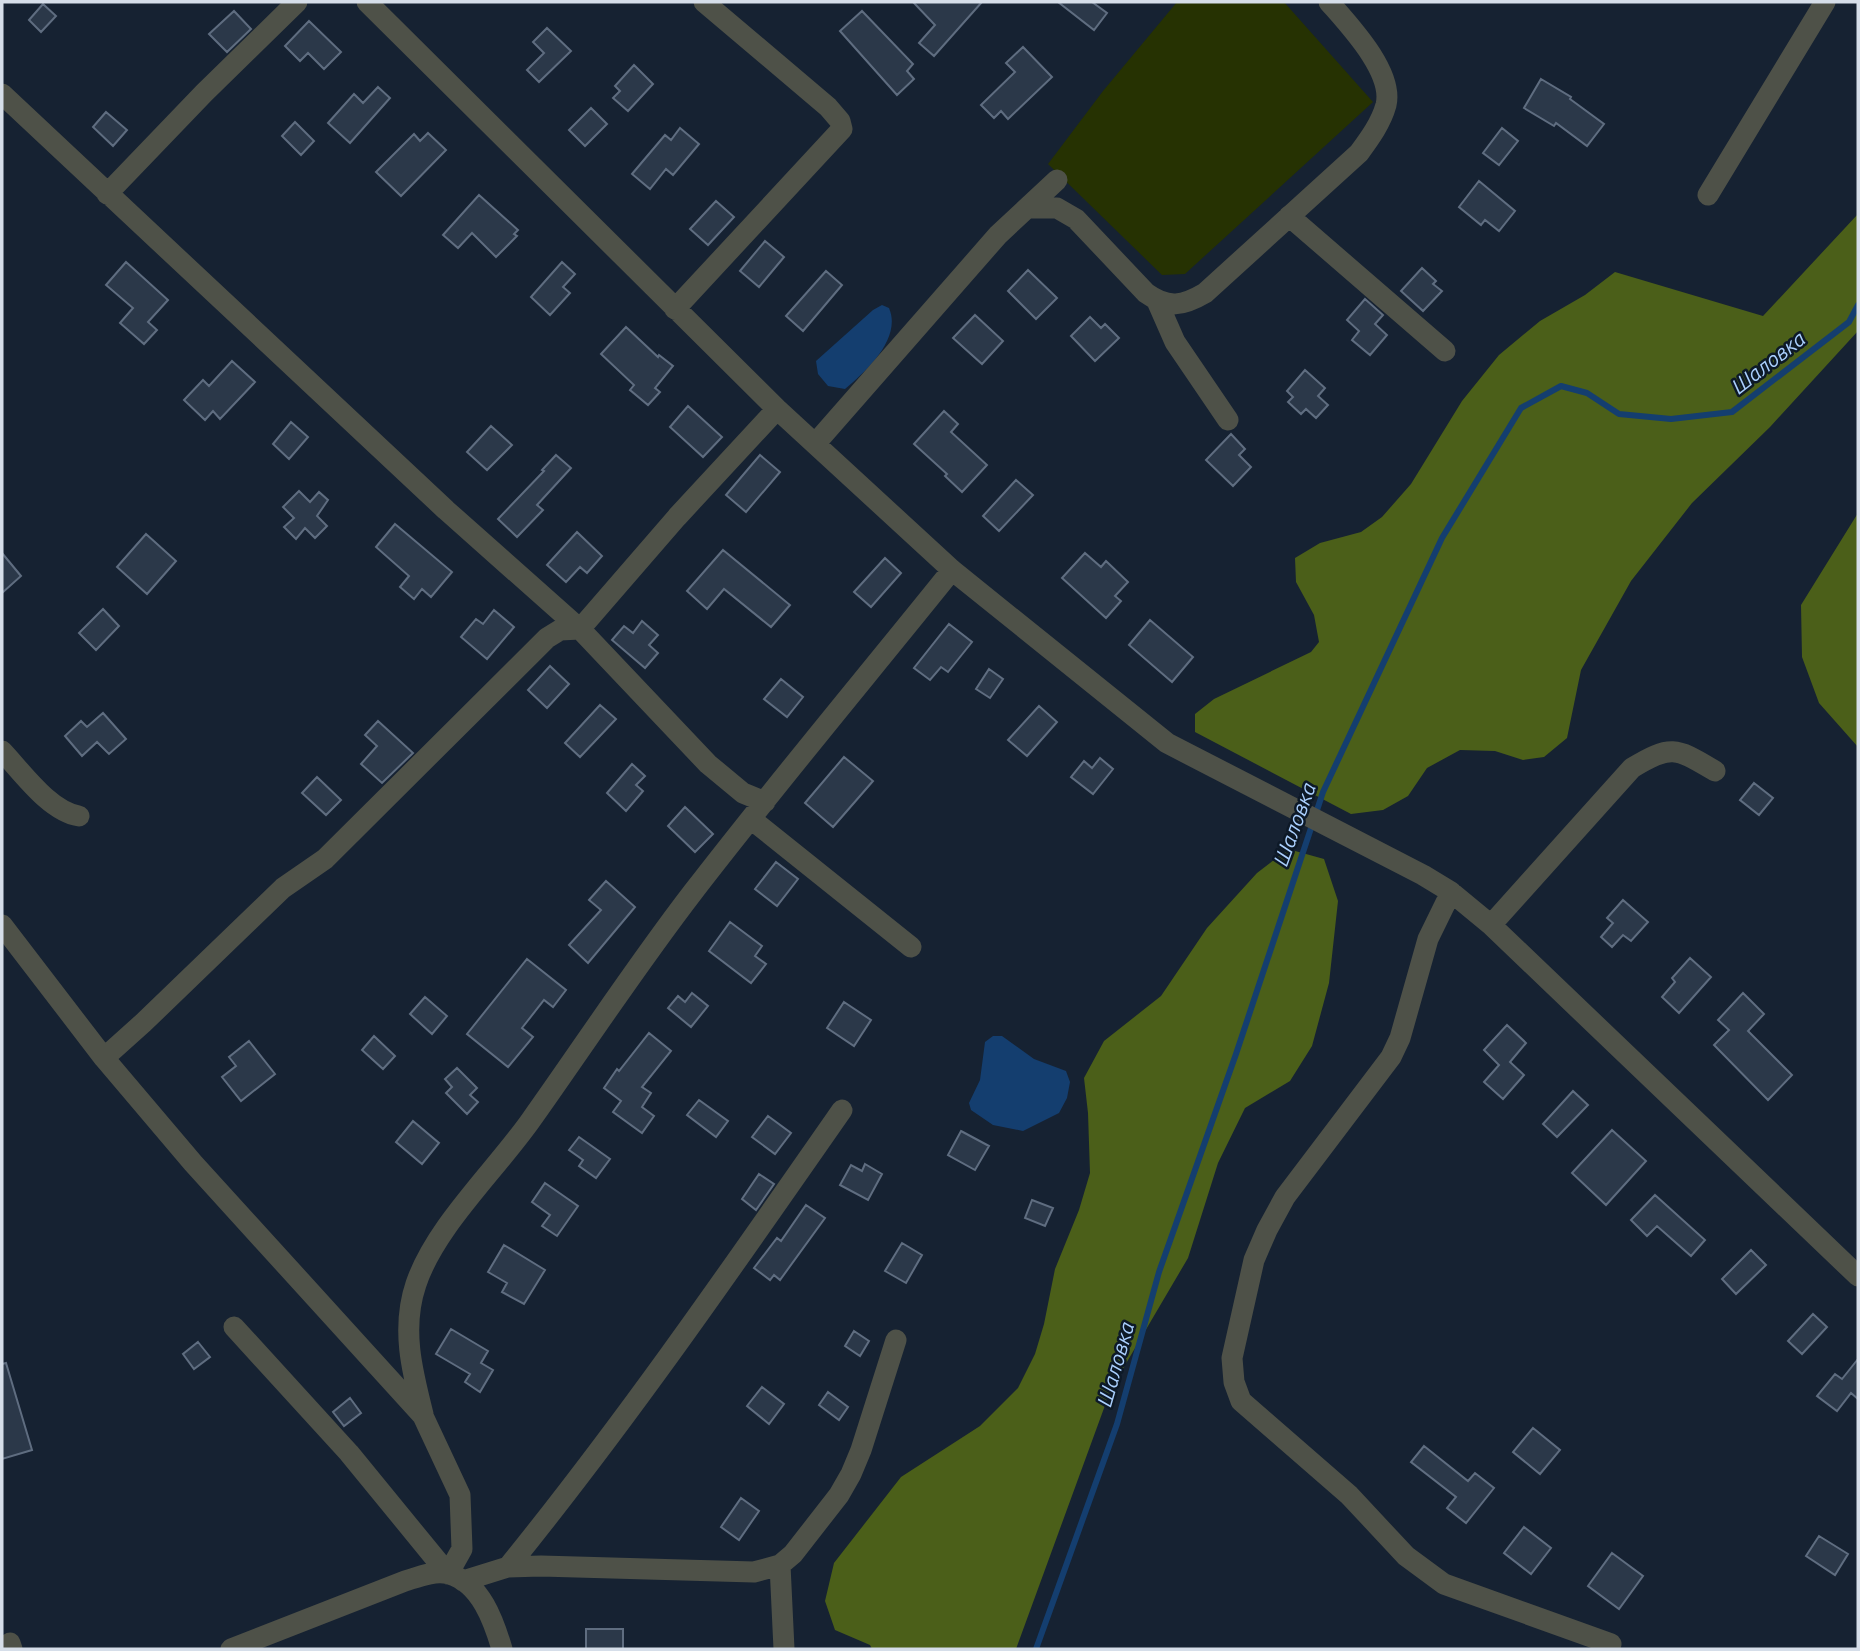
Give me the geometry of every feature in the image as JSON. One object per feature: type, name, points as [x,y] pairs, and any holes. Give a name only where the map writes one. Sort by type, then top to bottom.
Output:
[{"type":"street","points":[[107,194],[297,2]]},
{"type":"street","points":[[367,2],[776,409],[952,570],[1167,743],[1451,892],[1491,925],[1858,1276]]},
{"type":"street","points":[[676,309],[842,129],[840,121],[828,107],[704,2]]},
{"type":"street","points":[[1027,208],[1057,208],[1076,219],[1146,293],[1157,301],[1188,303],[1205,293],[1359,153],[1377,127],[1387,102],[1376,61],[1359,36],[1329,2]]},
{"type":"street","points":[[1708,195],[1825,2]]},
{"type":"street","points":[[2,94],[446,510],[580,629],[708,764],[743,793],[765,802]]},
{"type":"street","points":[[815,444],[998,235],[1057,180]]},
{"type":"street","points":[[1289,216],[1445,351]]},
{"type":"street","points":[[1157,301],[1175,342],[1228,420]]},
{"type":"street","points":[[104,1058],[283,888],[325,859],[547,638],[560,630],[580,629],[776,409]]},
{"type":"street","points":[[455,1577],[462,1549],[460,1495],[423,1416],[410,1359],[408,1331],[415,1286],[425,1262],[438,1238],[514,1143],[692,893],[952,570]]},
{"type":"street","points":[[1491,925],[1632,768],[1652,756],[1671,750],[1685,752],[1715,771]]},
{"type":"street","points":[[2,751],[54,805],[66,814],[79,816]]},
{"type":"street","points":[[751,819],[911,947]]},
{"type":"street","points":[[1451,892],[1429,939],[1400,1038],[1391,1057],[1285,1197],[1266,1230],[1254,1260],[1231,1358],[1234,1382],[1241,1401],[1349,1494],[1406,1556],[1444,1584],[1611,1644]]},
{"type":"street","points":[[2,925],[104,1058],[193,1163],[423,1416]]},
{"type":"street","points":[[508,1567],[578,1481],[661,1369],[842,1110]]},
{"type":"street","points":[[233,1326],[349,1453],[455,1577],[480,1598],[493,1619],[502,1649]]},
{"type":"street","points":[[231,1649],[427,1574],[455,1577],[508,1567],[541,1566],[754,1572],[780,1565],[793,1554],[839,1495],[851,1474],[896,1340]]},
{"type":"street","points":[[780,1565],[784,1649]]},
{"type":"green space","points":[[1177,2],[1284,2],[1373,102],[1185,274],[1162,275],[1048,164],[1103,91]]},
{"type":"green space","points":[[1858,214],[1858,331],[1770,427],[1692,503],[1631,581],[1581,670],[1567,738],[1544,757],[1523,760],[1495,751],[1460,750],[1427,768],[1408,796],[1383,810],[1351,814],[1195,732],[1195,714],[1214,699],[1311,652],[1319,642],[1314,615],[1296,582],[1295,558],[1320,543],[1361,532],[1382,517],[1411,484],[1462,401],[1499,355],[1540,321],[1585,295],[1615,272],[1763,316]]},
{"type":"green space","points":[[1858,513],[1858,747],[1819,703],[1802,657],[1801,605]]},
{"type":"green space","points":[[1288,849],[1324,859],[1338,901],[1329,983],[1312,1046],[1290,1081],[1245,1108],[1218,1163],[1188,1258],[1111,1389],[1016,1649],[872,1649],[870,1645],[835,1630],[825,1601],[834,1563],[901,1477],[980,1426],[1018,1388],[1035,1354],[1055,1269],[1079,1210],[1090,1173],[1084,1078],[1104,1041],[1161,996],[1207,928],[1257,873]]},
{"type":"water","points":[[882,305],[889,308],[892,319],[891,331],[880,353],[845,389],[828,386],[818,374],[816,361]]},
{"type":"water","points":[[993,1036],[1002,1036],[1034,1059],[1066,1071],[1070,1082],[1067,1098],[1059,1113],[1023,1131],[993,1125],[971,1110],[969,1103],[980,1080],[985,1042]]},
{"type":"building","points":[[913,2],[982,2],[934,56],[919,43],[935,25]]},
{"type":"building","points":[[1058,2],[1092,2],[1107,13],[1094,30]]},
{"type":"building","points":[[43,4],[56,16],[41,32],[29,20]]},
{"type":"building","points":[[234,11],[251,29],[227,52],[209,34]]},
{"type":"building","points":[[862,11],[913,64],[907,71],[914,79],[897,95],[840,31]]},
{"type":"building","points":[[309,21],[341,52],[324,69],[308,53],[300,61],[285,46]]},
{"type":"building","points":[[547,28],[571,51],[539,82],[527,70],[544,53],[533,42]]},
{"type":"building","points":[[1023,47],[1052,77],[1008,119],[1001,111],[994,118],[981,105],[1015,72],[1006,63]]},
{"type":"building","points":[[634,65],[653,84],[628,111],[613,98],[620,91],[615,86]]},
{"type":"building","points":[[1541,79],[1571,97],[1570,99],[1604,124],[1587,146],[1556,123],[1554,126],[1524,108]]},
{"type":"building","points":[[378,87],[390,98],[350,143],[328,123],[354,94],[363,103]]},
{"type":"building","points":[[591,108],[607,124],[585,146],[569,130]]},
{"type":"building","points":[[106,112],[127,130],[113,146],[93,127]]},
{"type":"building","points":[[295,122],[314,141],[301,155],[282,136]]},
{"type":"building","points":[[680,128],[699,144],[673,175],[666,169],[650,189],[632,174],[665,135],[671,140]]},
{"type":"building","points":[[1502,128],[1518,141],[1499,165],[1483,153]]},
{"type":"building","points":[[428,133],[446,150],[401,196],[376,172],[414,134],[420,141]]},
{"type":"building","points":[[1479,181],[1515,211],[1499,231],[1485,220],[1481,225],[1459,207]]},
{"type":"building","points":[[479,195],[518,230],[514,234],[517,236],[496,257],[472,233],[458,248],[443,235]]},
{"type":"building","points":[[716,201],[734,217],[708,245],[690,229]]},
{"type":"building","points":[[765,241],[784,257],[759,287],[740,271]]},
{"type":"building","points":[[126,262],[168,300],[148,322],[157,330],[144,344],[120,323],[133,308],[106,285]]},
{"type":"building","points":[[562,262],[575,274],[563,287],[570,293],[550,315],[531,297]]},
{"type":"building","points":[[1422,268],[1436,281],[1433,284],[1442,291],[1423,311],[1401,291]]},
{"type":"building","points":[[1028,270],[1057,298],[1036,319],[1008,291]]},
{"type":"building","points":[[826,271],[842,285],[803,331],[786,316]]},
{"type":"building","points":[[1365,299],[1383,315],[1375,324],[1387,335],[1370,355],[1352,340],[1359,331],[1347,320]]},
{"type":"building","points":[[975,315],[1003,341],[982,364],[953,338]]},
{"type":"building","points":[[1090,317],[1101,328],[1105,324],[1119,338],[1095,361],[1071,336]]},
{"type":"building","points":[[626,327],[658,357],[659,355],[673,366],[655,388],[660,392],[648,405],[630,390],[634,385],[601,354]]},
{"type":"building","points":[[232,361],[255,382],[220,419],[213,411],[205,420],[184,400],[203,380],[209,386]]},
{"type":"building","points":[[1305,370],[1325,388],[1318,396],[1328,405],[1316,418],[1306,409],[1301,414],[1288,402],[1293,397],[1287,391]]},
{"type":"building","points":[[688,406],[722,437],[703,457],[670,427]]},
{"type":"building","points":[[944,411],[958,424],[951,432],[987,465],[962,492],[945,476],[947,474],[914,444]]},
{"type":"building","points":[[291,422],[308,437],[289,459],[273,444]]},
{"type":"building","points":[[491,426],[512,445],[487,470],[467,452]]},
{"type":"building","points":[[1231,434],[1245,449],[1239,455],[1251,467],[1233,486],[1206,460]]},
{"type":"building","points":[[556,455],[571,468],[537,505],[543,510],[517,537],[498,519]]},
{"type":"building","points":[[760,455],[780,472],[746,512],[726,495]]},
{"type":"building","points":[[1016,480],[1033,495],[999,531],[983,516]]},
{"type":"building","points":[[299,491],[310,502],[319,492],[328,500],[317,516],[327,526],[315,538],[305,528],[296,539],[284,527],[294,518],[283,507]]},
{"type":"building","points":[[395,524],[452,572],[431,597],[422,589],[414,599],[400,587],[409,576],[376,547]]},
{"type":"building","points":[[577,532],[602,556],[587,573],[580,567],[566,582],[547,565]]},
{"type":"building","points":[[146,534],[176,561],[147,594],[117,567]]},
{"type":"building","points":[[723,550],[790,605],[771,627],[724,589],[707,609],[687,591]]},
{"type":"building","points":[[2,553],[21,576],[2,593]]},
{"type":"building","points":[[1085,553],[1101,567],[1106,561],[1128,582],[1115,596],[1121,601],[1106,618],[1062,578]]},
{"type":"building","points":[[885,558],[901,573],[871,607],[854,592]]},
{"type":"building","points":[[103,609],[119,626],[96,650],[79,633]]},
{"type":"building","points":[[494,610],[514,627],[487,659],[461,637],[476,619],[483,624]]},
{"type":"building","points":[[1150,620],[1193,657],[1172,682],[1129,645]]},
{"type":"building","points":[[642,621],[658,635],[649,645],[658,653],[645,668],[612,640],[624,626],[633,633]]},
{"type":"building","points":[[949,624],[972,642],[948,672],[941,667],[930,680],[914,668]]},
{"type":"building","points":[[550,666],[569,684],[547,708],[528,690]]},
{"type":"building","points":[[989,669],[1003,679],[990,698],[976,689]]},
{"type":"building","points":[[781,679],[803,697],[787,717],[764,699]]},
{"type":"building","points":[[600,705],[616,719],[580,757],[565,743]]},
{"type":"building","points":[[1039,706],[1057,722],[1027,756],[1008,740]]},
{"type":"building","points":[[103,713],[126,739],[109,754],[97,742],[82,756],[65,736],[81,721],[87,727]]},
{"type":"building","points":[[378,721],[413,753],[382,783],[361,764],[377,746],[365,735]]},
{"type":"building","points":[[844,757],[873,781],[833,827],[805,803]]},
{"type":"building","points":[[1100,758],[1113,769],[1093,794],[1071,777],[1084,761],[1092,768]]},
{"type":"building","points":[[632,764],[645,776],[636,785],[643,791],[626,811],[607,793]]},
{"type":"building","points":[[317,777],[341,800],[326,815],[302,793]]},
{"type":"building","points":[[1754,783],[1773,798],[1759,815],[1740,800]]},
{"type":"building","points":[[685,807],[713,834],[695,852],[668,826]]},
{"type":"building","points":[[776,862],[798,879],[777,906],[755,889]]},
{"type":"building","points":[[606,881],[635,907],[588,963],[569,945],[601,910],[589,900]]},
{"type":"building","points":[[1623,900],[1648,922],[1631,941],[1623,935],[1612,947],[1601,937],[1613,923],[1607,918]]},
{"type":"building","points":[[730,922],[762,946],[755,956],[766,964],[751,983],[709,951]]},
{"type":"building","points":[[1690,958],[1711,977],[1679,1013],[1662,997],[1675,982],[1672,978]]},
{"type":"building","points":[[527,959],[566,990],[553,1007],[544,1000],[522,1028],[533,1037],[508,1067],[467,1034]]},
{"type":"building","points":[[692,993],[708,1006],[691,1027],[668,1008],[678,996],[685,1002]]},
{"type":"building","points":[[1743,993],[1764,1014],[1748,1031],[1792,1075],[1768,1100],[1714,1045],[1729,1030],[1718,1020]]},
{"type":"building","points":[[425,997],[447,1016],[432,1034],[410,1014]]},
{"type":"building","points":[[844,1002],[871,1020],[854,1046],[827,1028]]},
{"type":"building","points":[[1507,1025],[1526,1043],[1510,1062],[1524,1075],[1503,1099],[1484,1082],[1499,1065],[1484,1050]]},
{"type":"building","points":[[649,1033],[671,1051],[642,1087],[651,1093],[642,1107],[654,1116],[642,1133],[613,1112],[621,1101],[604,1088]]},
{"type":"building","points":[[374,1036],[395,1056],[383,1069],[362,1050]]},
{"type":"building","points":[[249,1041],[275,1074],[241,1101],[222,1077],[236,1066],[229,1057]]},
{"type":"building","points":[[457,1068],[477,1088],[470,1095],[478,1102],[467,1114],[446,1093],[452,1087],[445,1079]]},
{"type":"building","points":[[1573,1091],[1588,1105],[1557,1137],[1543,1124]]},
{"type":"building","points":[[699,1100],[728,1121],[716,1137],[687,1115]]},
{"type":"building","points":[[768,1116],[791,1133],[775,1154],[752,1137]]},
{"type":"building","points":[[413,1121],[439,1143],[422,1164],[396,1142]]},
{"type":"building","points":[[1612,1130],[1646,1161],[1606,1205],[1572,1173]]},
{"type":"building","points":[[961,1131],[989,1146],[975,1170],[948,1155]]},
{"type":"building","points":[[579,1137],[610,1159],[596,1178],[579,1166],[583,1160],[569,1150]]},
{"type":"building","points":[[865,1164],[882,1174],[868,1200],[840,1185],[851,1165],[862,1171]]},
{"type":"building","points":[[759,1174],[774,1184],[756,1210],[742,1199]]},
{"type":"building","points":[[545,1183],[578,1206],[557,1236],[542,1226],[550,1215],[532,1202]]},
{"type":"building","points":[[1655,1195],[1705,1240],[1691,1256],[1657,1226],[1647,1236],[1631,1220]]},
{"type":"building","points":[[1032,1200],[1053,1208],[1045,1226],[1025,1218]]},
{"type":"building","points":[[806,1205],[825,1218],[780,1280],[774,1275],[770,1280],[754,1268],[777,1238],[781,1241]]},
{"type":"building","points":[[902,1243],[922,1255],[906,1283],[885,1271]]},
{"type":"building","points":[[504,1245],[545,1270],[524,1304],[502,1292],[507,1283],[488,1272]]},
{"type":"building","points":[[1751,1250],[1766,1265],[1736,1294],[1722,1279]]},
{"type":"building","points":[[1813,1314],[1827,1327],[1802,1354],[1788,1341]]},
{"type":"building","points":[[451,1329],[488,1351],[481,1363],[493,1370],[480,1392],[465,1382],[470,1374],[436,1354]]},
{"type":"building","points":[[854,1331],[869,1341],[860,1356],[845,1346]]},
{"type":"building","points":[[198,1342],[210,1357],[194,1369],[183,1354]]},
{"type":"building","points":[[1858,1359],[1858,1399],[1851,1393],[1837,1411],[1817,1396],[1835,1374],[1842,1379]]},
{"type":"building","points":[[6,1363],[32,1450],[2,1459],[2,1364]]},
{"type":"building","points":[[762,1387],[784,1404],[769,1424],[747,1406]]},
{"type":"building","points":[[828,1392],[848,1407],[839,1420],[819,1405]]},
{"type":"building","points":[[350,1398],[361,1413],[344,1426],[333,1412]]},
{"type":"building","points":[[1533,1428],[1560,1450],[1540,1474],[1513,1452]]},
{"type":"building","points":[[1424,1446],[1468,1481],[1475,1473],[1494,1488],[1466,1523],[1447,1508],[1456,1497],[1411,1462]]},
{"type":"building","points":[[741,1498],[759,1511],[739,1540],[721,1527]]},
{"type":"building","points":[[1524,1527],[1551,1548],[1531,1574],[1504,1553]]},
{"type":"building","points":[[1819,1536],[1848,1554],[1835,1575],[1806,1556]]},
{"type":"building","points":[[1612,1553],[1643,1576],[1619,1609],[1588,1586]]},
{"type":"building","points":[[586,1629],[623,1629],[623,1649],[586,1649]]},
{"type":"waterway","name":"Шаловка","points":[[1036,1649],[1117,1424],[1159,1272],[1236,1054],[1323,792],[1442,538],[1521,408],[1561,386],[1587,393],[1619,414],[1671,419],[1732,412],[1849,322],[1858,305]]}]
